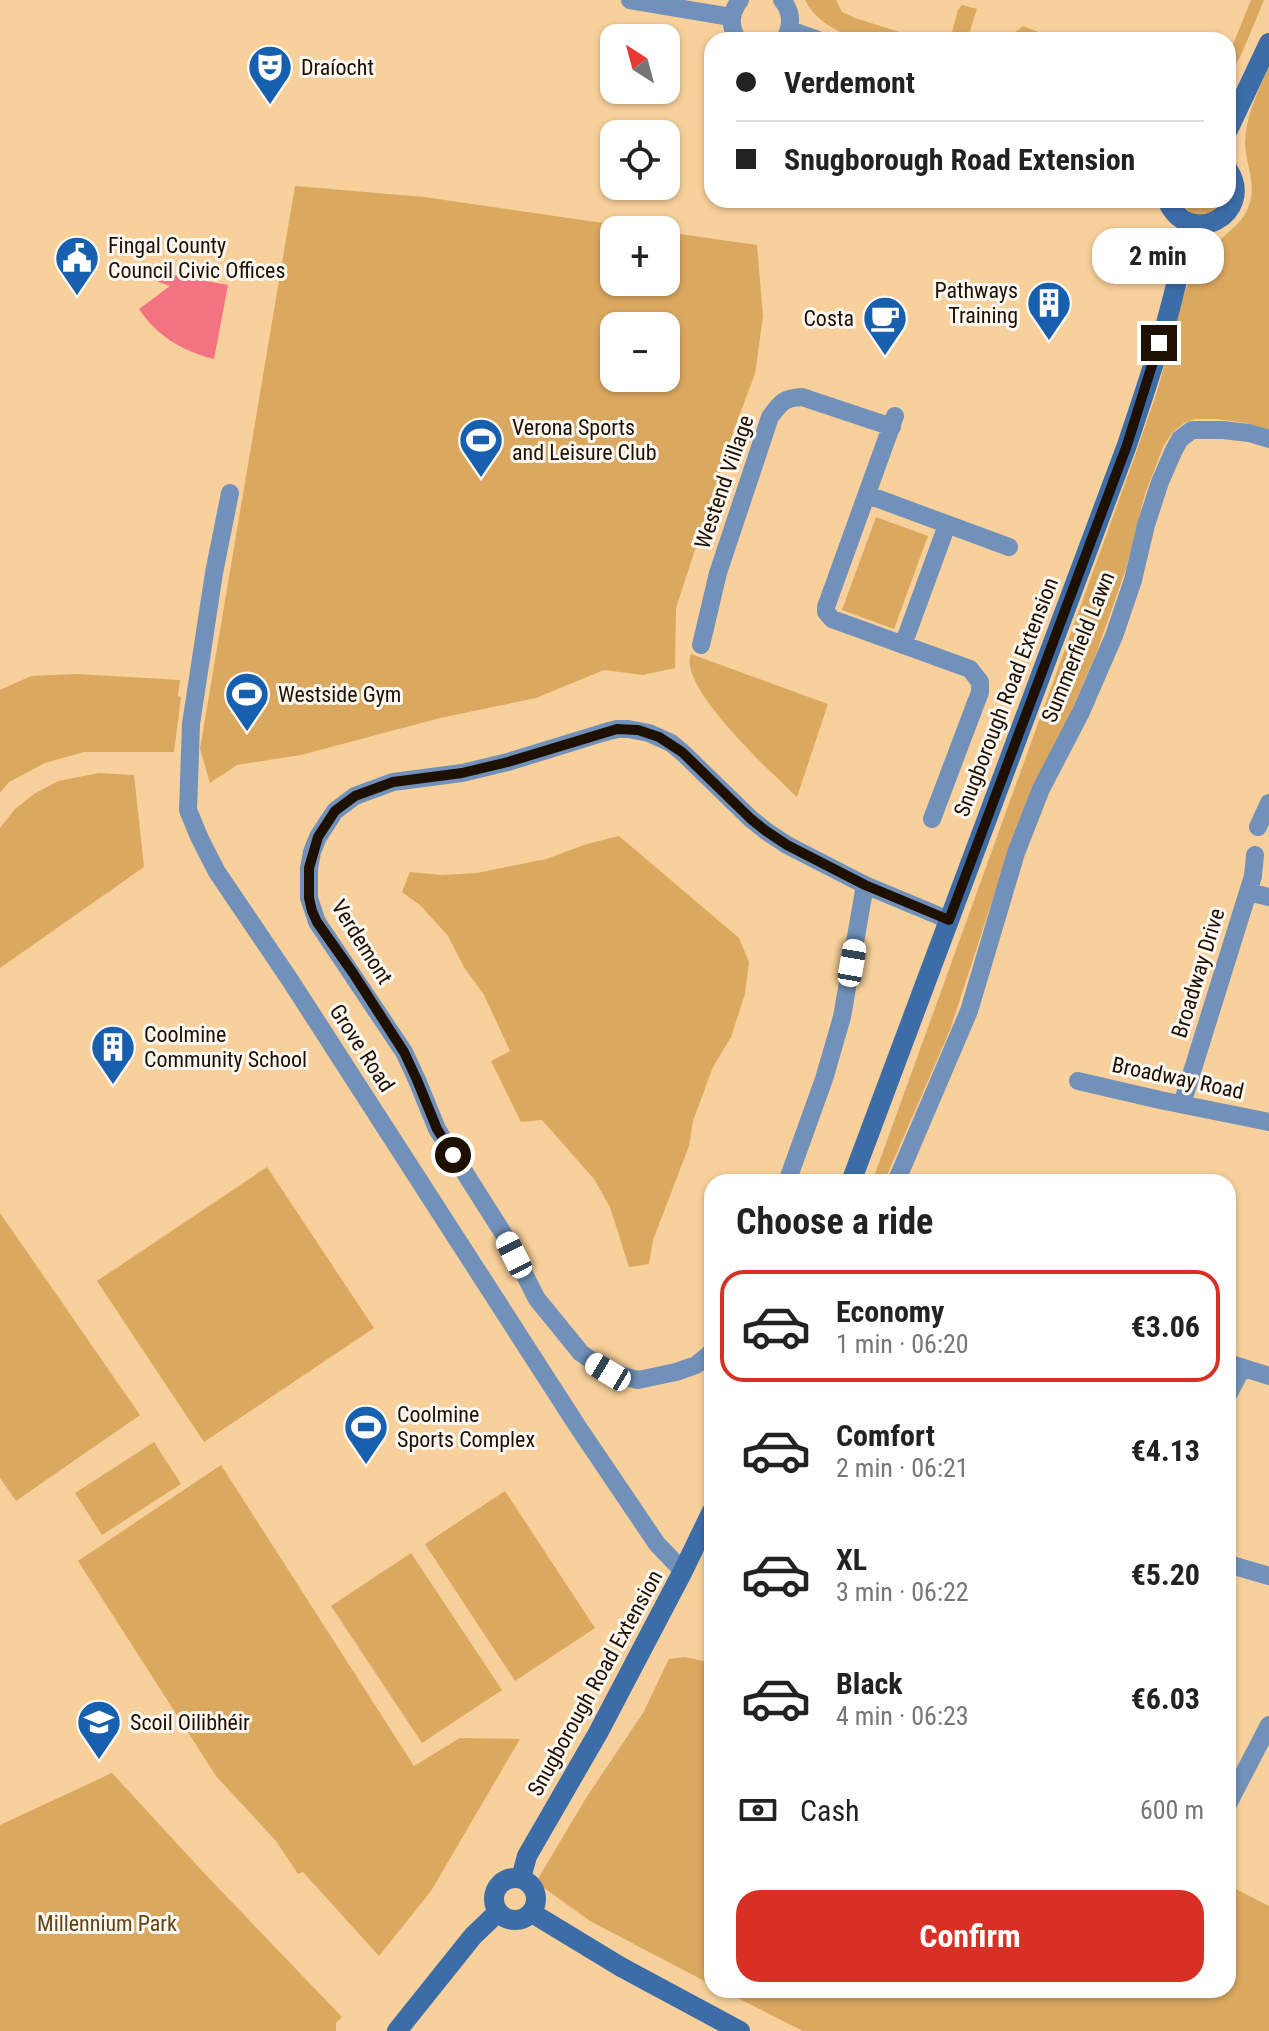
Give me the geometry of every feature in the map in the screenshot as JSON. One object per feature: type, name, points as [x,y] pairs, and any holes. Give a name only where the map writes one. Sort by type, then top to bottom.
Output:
[{"type":"main road","points":[[1236,113],[1269,43]]},
{"type":"main road","points":[[1171,208],[1178,218],[1200,225],[1222,218],[1230,208]]},
{"type":"main road","name":"Snugborough Road Extension","points":[[854,1174],[1127,445],[1165,321],[1188,223]]},
{"type":"main road","name":"Snugborough Road Extension","points":[[521,1878],[527,1856],[598,1733],[704,1528]]},
{"type":"main road","points":[[511,1877],[531,1884],[535,1890],[536,1904],[532,1913],[511,1920],[498,1912],[494,1901],[500,1883],[511,1877]]},
{"type":"main road","points":[[397,2031],[473,1936],[498,1912]]},
{"type":"main road","points":[[532,1913],[621,1967],[740,2031]]},
{"type":"street","points":[[630,0],[736,8],[732,27],[734,32]]},
{"type":"street","points":[[782,0],[790,13],[787,32]]},
{"type":"street","name":"Westend Village","points":[[701,645],[718,573],[770,417],[780,404],[789,397],[802,397],[894,422],[826,612],[832,619],[970,669],[980,682],[980,692],[932,819]]},
{"type":"street","name":"Summerfield Lawn","points":[[899,1174],[969,1011],[1016,853],[1037,798],[1081,712],[1114,636],[1133,580],[1146,525],[1174,450],[1180,439],[1192,430],[1249,433],[1269,439]]},
{"type":"street","name":"Grove Road","points":[[230,493],[214,573],[191,724],[188,810],[200,839],[217,872],[586,1438],[657,1544],[683,1571]]},
{"type":"street","points":[[868,495],[1009,547]]},
{"type":"street","points":[[903,645],[947,525]]},
{"type":"street","name":"Verdemont","points":[[704,1358],[676,1372],[638,1380],[619,1376],[600,1368],[581,1353],[537,1299],[503,1233],[437,1129],[404,1052],[317,922],[309,898],[309,868],[318,837],[335,811],[355,796],[377,787],[462,773],[617,729],[628,729],[649,733],[671,743],[766,831],[787,845],[865,885],[949,920]]},
{"type":"street","points":[[1258,827],[1269,803]]},
{"type":"street","name":"Broadway Drive","points":[[1182,1104],[1254,874],[1255,855]]},
{"type":"street","points":[[790,1174],[824,1079],[842,1017],[865,885]]},
{"type":"street","points":[[1248,892],[1269,897]]},
{"type":"street","name":"Broadway Road","points":[[1078,1081],[1269,1122]]},
{"type":"street","points":[[1236,1365],[1269,1376]]},
{"type":"street","points":[[1236,1566],[1269,1576]]},
{"type":"street","points":[[1236,1789],[1269,1725]]},
{"type":"green space","points":[[805,0],[836,0],[842,12],[900,32],[842,32],[809,8]]},
{"type":"green space","points":[[1251,0],[1264,0],[1236,64],[1236,37]]},
{"type":"green space","points":[[962,5],[977,9],[970,32],[952,32]]},
{"type":"green space","points":[[1023,26],[1039,32],[1016,32]]},
{"type":"green space","points":[[1269,67],[1269,430],[1247,423],[1195,419],[1173,432],[1164,445],[1145,494],[1126,569],[1096,654],[1013,837],[950,1030],[887,1174],[875,1174],[1136,453],[1181,302],[1203,261],[1248,209],[1252,187],[1245,142],[1253,103]]},
{"type":"green space","name":"Verona Sports and Leisure Club","points":[[295,186],[424,197],[600,222],[600,296],[680,296],[680,234],[757,245],[763,316],[755,374],[676,608],[675,668],[643,675],[604,670],[536,698],[440,718],[301,755],[237,765],[210,783],[200,749]]},
{"type":"green space","points":[[1186,208],[1217,208],[1207,215]]},
{"type":"green space","points":[[876,517],[928,536],[894,629],[842,610]]},
{"type":"green space","points":[[691,654],[828,704],[797,797],[712,708],[691,669]]},
{"type":"green space","points":[[77,674],[180,680],[178,696],[181,697],[174,752],[84,752],[45,763],[9,782],[0,793],[0,690],[31,676]]},
{"type":"green space","points":[[99,773],[134,775],[144,867],[0,968],[0,828],[15,809],[34,794],[58,781]]},
{"type":"green space","points":[[619,836],[739,938],[749,962],[745,994],[731,1037],[713,1067],[693,1121],[689,1146],[653,1240],[649,1264],[629,1267],[610,1207],[594,1179],[542,1120],[521,1122],[491,1061],[510,1051],[484,995],[464,967],[448,936],[421,906],[402,892],[410,872],[441,875],[477,873],[546,859]]},
{"type":"green space","points":[[267,1167],[374,1328],[204,1442],[97,1281]]},
{"type":"green space","points":[[0,1213],[140,1415],[16,1501],[0,1478]]},
{"type":"green space","points":[[154,1442],[181,1484],[102,1535],[75,1493]]},
{"type":"green space","points":[[221,1465],[414,1766],[460,1738],[520,1739],[431,1891],[379,1956],[303,1872],[298,1874],[276,1841],[216,1776],[78,1561]]},
{"type":"green space","points":[[505,1491],[595,1628],[515,1681],[425,1544]]},
{"type":"green space","points":[[411,1553],[502,1690],[422,1743],[331,1606]]},
{"type":"green space","points":[[685,1657],[704,1661],[704,1981],[590,1921],[536,1882],[586,1798],[643,1713],[669,1659]]},
{"type":"green space","name":"Millennium Park","points":[[112,1773],[342,2017],[336,2023],[336,2031],[0,2031],[0,1825]]},
{"type":"green space","points":[[1236,1889],[1269,1906],[1269,2031],[803,2031],[738,1998],[1236,1998]]},
{"type":"shaded area","points":[[152,271],[228,285],[214,359],[191,352],[171,341],[139,309],[170,286],[148,278]]},
{"type":"place","name":"Draíocht","points":[[270,106]]},
{"type":"place","name":"Fingal County Council Civic Offices","points":[[77,297]]},
{"type":"place","name":"Pathways Training","points":[[1049,342]]},
{"type":"place","name":"Costa","points":[[885,357]]},
{"type":"place","name":"Verona Sports and Leisure Club","points":[[481,479]]},
{"type":"place","name":"Westside Gym","points":[[247,733]]},
{"type":"place","name":"Coolmine Community School","points":[[113,1086]]},
{"type":"place","name":"Coolmine Sports Complex","points":[[366,1466]]},
{"type":"place","name":"Scoil Oilibhéir","points":[[99,1761]]},
{"type":"route","points":[[453,1155],[437,1129],[404,1052],[312,911],[308,883],[312,852],[335,811],[355,796],[393,782],[462,773],[617,729],[638,730],[671,743],[751,819],[787,845],[865,885],[949,920],[1127,445],[1159,343]]}]
